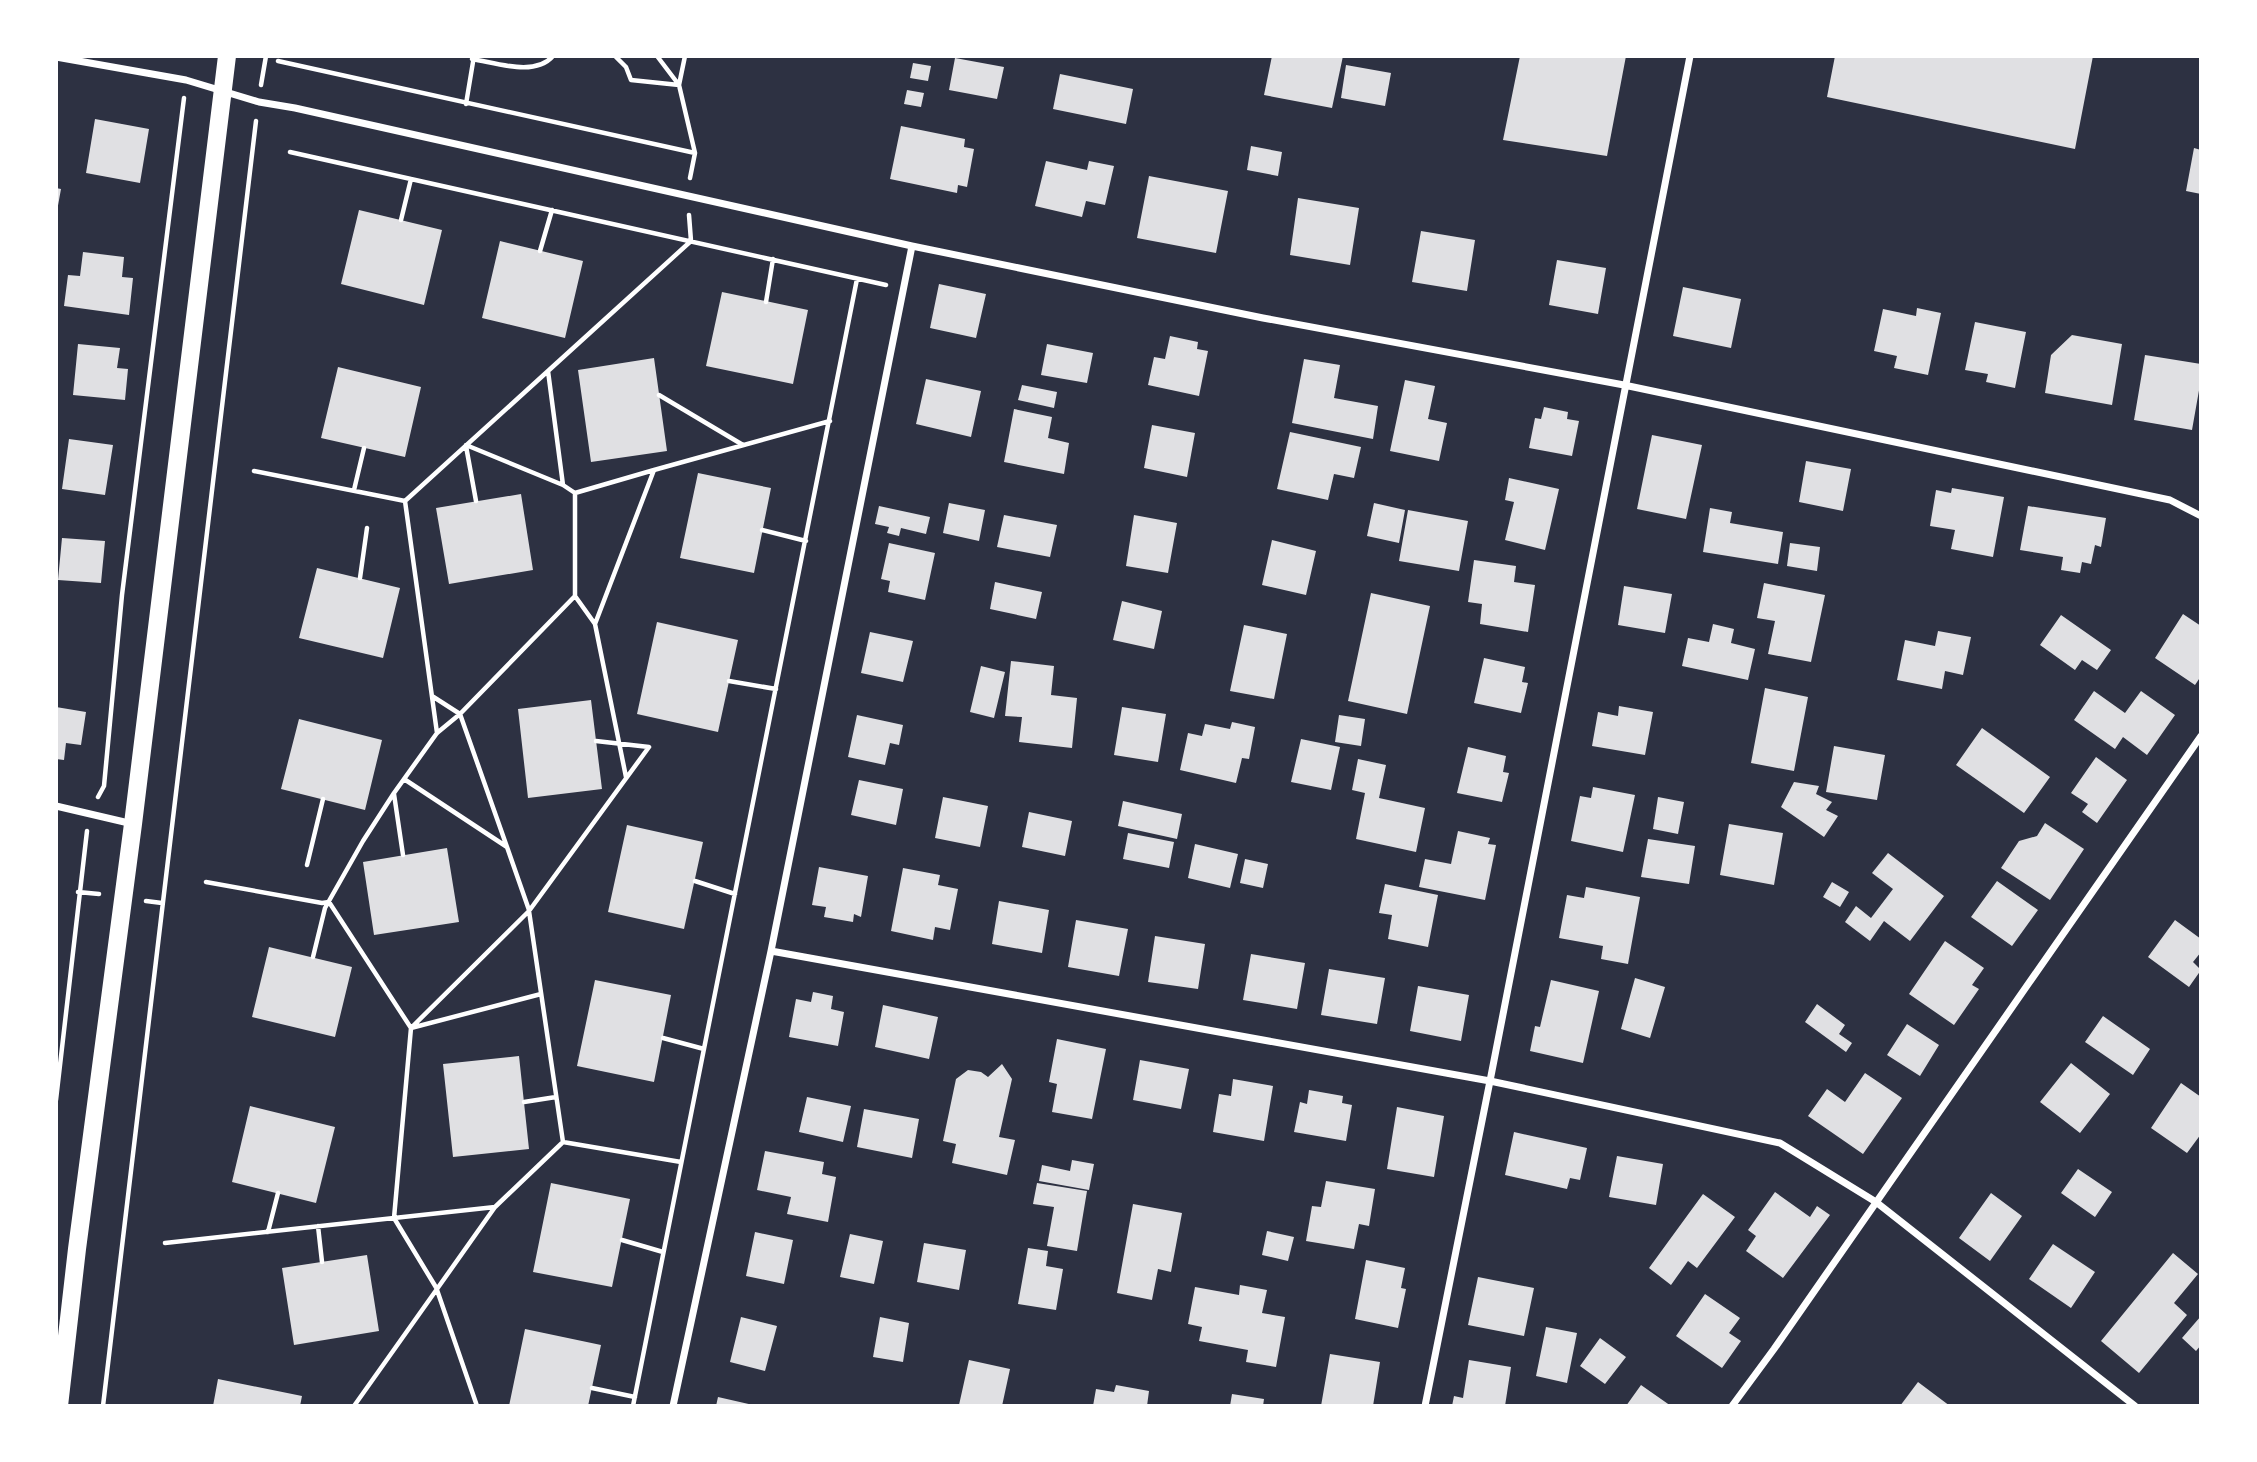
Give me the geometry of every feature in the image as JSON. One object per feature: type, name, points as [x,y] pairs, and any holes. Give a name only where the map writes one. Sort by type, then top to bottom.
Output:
[{"type":"main road","points":[[59,1406],[227,56]]},
{"type":"street","points":[[1425,1406],[1690,56]]},
{"type":"street","points":[[56,57],[186,80],[259,102],[912,246],[1263,318],[1625,385],[2170,500],[2201,516]]},
{"type":"street","points":[[673,1406],[771,951],[912,246]]},
{"type":"street","points":[[1732,1406],[2201,736]]},
{"type":"street","points":[[56,806],[133,824]]},
{"type":"street","points":[[771,951],[1490,1081],[1780,1143],[1876,1202],[2135,1406]]},
{"type":"path","points":[[103,1406],[266,56]]},
{"type":"path","points":[[467,104],[473,58],[533,68],[548,62],[554,56]]},
{"type":"path","points":[[615,56],[626,67],[631,80],[679,85]]},
{"type":"path","points":[[278,61],[695,153],[679,85],[657,56]]},
{"type":"path","points":[[679,85],[685,56]]},
{"type":"path","points":[[56,1100],[89,813],[104,786],[122,595],[186,80]]},
{"type":"path","points":[[290,152],[904,289]]},
{"type":"path","points":[[401,220],[411,178]]},
{"type":"path","points":[[540,251],[552,210]]},
{"type":"path","points":[[405,501],[691,241]]},
{"type":"path","points":[[766,302],[773,259]]},
{"type":"path","points":[[633,1406],[857,279]]},
{"type":"path","points":[[548,371],[563,485]]},
{"type":"path","points":[[659,395],[744,445]]},
{"type":"path","points":[[466,445],[563,485],[575,493],[830,421]]},
{"type":"path","points":[[466,445],[476,501]]},
{"type":"path","points":[[354,490],[364,448]]},
{"type":"path","points":[[595,624],[654,470]]},
{"type":"path","points":[[254,471],[405,501]]},
{"type":"path","points":[[575,493],[575,596],[595,624],[626,778]]},
{"type":"path","points":[[405,501],[437,733]]},
{"type":"path","points":[[360,578],[367,528]]},
{"type":"path","points":[[762,530],[806,541]]},
{"type":"path","points":[[313,957],[325,908],[363,841],[437,733],[460,714],[575,596]]},
{"type":"path","points":[[729,681],[776,690]]},
{"type":"path","points":[[432,696],[460,714],[529,911],[563,1142]]},
{"type":"path","points":[[411,1028],[529,911],[649,747],[596,741]]},
{"type":"path","points":[[404,779],[507,848]]},
{"type":"path","points":[[394,793],[403,855]]},
{"type":"path","points":[[307,864],[323,799]]},
{"type":"path","points":[[695,881],[735,894]]},
{"type":"path","points":[[206,882],[322,903],[329,902]]},
{"type":"path","points":[[329,902],[411,1028],[394,1218],[437,1289],[477,1406]]},
{"type":"path","points":[[411,1028],[541,994]]},
{"type":"path","points":[[663,1038],[704,1049]]},
{"type":"path","points":[[524,1102],[556,1097]]},
{"type":"path","points":[[563,1142],[681,1162]]},
{"type":"path","points":[[354,1406],[495,1208],[563,1142]]},
{"type":"path","points":[[268,1232],[278,1193]]},
{"type":"path","points":[[165,1243],[495,1208]]},
{"type":"path","points":[[318,1226],[322,1262]]},
{"type":"path","points":[[622,1240],[663,1252]]},
{"type":"path","points":[[592,1388],[635,1397]]},
{"type":"building","points":[[1272,56],[1343,56],[1332,108],[1264,95]]},
{"type":"building","points":[[1520,56],[1626,56],[1607,156],[1503,140]]},
{"type":"building","points":[[1835,56],[2093,56],[2075,149],[1827,97]]},
{"type":"building","points":[[955,58],[1004,67],[997,99],[949,90]]},
{"type":"building","points":[[913,63],[931,66],[928,81],[910,78]]},
{"type":"building","points":[[1346,65],[1391,73],[1385,106],[1341,98]]},
{"type":"building","points":[[1060,74],[1133,89],[1126,124],[1053,109]]},
{"type":"building","points":[[907,90],[924,93],[921,107],[904,104]]},
{"type":"building","points":[[95,119],[149,129],[140,183],[86,173]]},
{"type":"building","points":[[901,126],[965,139],[964,147],[974,149],[967,187],[958,185],[957,193],[890,179]]},
{"type":"building","points":[[1251,146],[1282,152],[1278,176],[1247,170]]},
{"type":"building","points":[[2194,148],[2201,150],[2201,194],[2186,191]]},
{"type":"building","points":[[1046,161],[1087,170],[1089,161],[1114,166],[1105,205],[1086,201],[1082,217],[1035,206]]},
{"type":"building","points":[[1149,176],[1228,191],[1216,253],[1137,238]]},
{"type":"building","points":[[56,188],[61,189],[57,211],[56,211]]},
{"type":"building","points":[[1298,198],[1359,208],[1350,265],[1290,255]]},
{"type":"building","points":[[359,210],[442,230],[424,305],[341,284]]},
{"type":"building","points":[[1421,231],[1475,240],[1467,291],[1412,282]]},
{"type":"building","points":[[500,241],[583,261],[565,338],[482,318]]},
{"type":"building","points":[[83,252],[124,257],[122,277],[133,278],[129,315],[64,306],[68,275],[80,276]]},
{"type":"building","points":[[1557,260],[1606,268],[1598,314],[1549,305]]},
{"type":"building","points":[[939,284],[986,294],[976,338],[930,328]]},
{"type":"building","points":[[1683,287],[1741,299],[1731,348],[1673,336]]},
{"type":"building","points":[[722,292],[808,310],[793,384],[706,366]]},
{"type":"building","points":[[1917,308],[1941,313],[1928,375],[1894,368],[1897,356],[1874,351],[1883,309],[1916,316]]},
{"type":"building","points":[[1975,322],[2026,332],[2015,388],[1986,382],[1988,374],[1965,370]]},
{"type":"building","points":[[2072,335],[2122,344],[2112,405],[2045,393],[2051,355]]},
{"type":"building","points":[[1170,336],[1198,342],[1197,349],[1208,351],[1199,396],[1148,385],[1154,357],[1165,359]]},
{"type":"building","points":[[78,344],[120,348],[117,368],[128,369],[125,400],[73,395]]},
{"type":"building","points":[[1047,344],[1093,353],[1087,383],[1041,375]]},
{"type":"building","points":[[2145,355],[2201,364],[2192,430],[2134,420]]},
{"type":"building","points":[[654,358],[667,451],[591,462],[578,370]]},
{"type":"building","points":[[1304,359],[1340,365],[1334,398],[1378,406],[1373,439],[1292,423]]},
{"type":"building","points":[[338,367],[421,387],[405,457],[321,438]]},
{"type":"building","points":[[926,379],[981,391],[971,437],[916,424]]},
{"type":"building","points":[[1405,380],[1435,386],[1428,419],[1447,423],[1439,461],[1390,451]]},
{"type":"building","points":[[1022,385],[1057,392],[1054,408],[1018,400]]},
{"type":"building","points":[[1544,407],[1568,412],[1567,419],[1579,421],[1572,456],[1529,448],[1535,418],[1541,419]]},
{"type":"building","points":[[1014,409],[1052,417],[1048,438],[1069,443],[1064,474],[1004,462]]},
{"type":"building","points":[[1152,425],[1195,433],[1187,477],[1144,468]]},
{"type":"building","points":[[1290,432],[1361,447],[1354,478],[1334,474],[1328,500],[1277,489]]},
{"type":"building","points":[[1652,435],[1702,445],[1686,519],[1637,509]]},
{"type":"building","points":[[69,439],[113,445],[105,495],[62,489]]},
{"type":"building","points":[[1806,461],[1851,469],[1843,511],[1799,502]]},
{"type":"building","points":[[698,473],[771,488],[754,573],[680,558]]},
{"type":"building","points":[[1509,478],[1559,489],[1545,550],[1505,540],[1514,502],[1505,500]]},
{"type":"building","points":[[1952,488],[2004,497],[1993,557],[1951,549],[1955,530],[1930,526],[1936,490],[1951,493]]},
{"type":"building","points":[[521,494],[533,570],[449,584],[436,508]]},
{"type":"building","points":[[949,503],[985,510],[979,541],[943,533]]},
{"type":"building","points":[[1374,503],[1405,510],[1399,543],[1367,536]]},
{"type":"building","points":[[879,506],[930,517],[926,534],[901,528],[899,536],[887,533],[889,527],[875,524]]},
{"type":"building","points":[[2028,506],[2106,518],[2101,547],[2095,545],[2091,564],[2082,562],[2080,573],[2061,570],[2063,557],[2020,550]]},
{"type":"building","points":[[1710,508],[1732,512],[1730,523],[1783,532],[1778,564],[1703,552]]},
{"type":"building","points":[[1408,510],[1468,521],[1459,571],[1399,561]]},
{"type":"building","points":[[1004,515],[1057,525],[1050,557],[997,547]]},
{"type":"building","points":[[1134,515],[1177,523],[1168,573],[1126,566]]},
{"type":"building","points":[[62,538],[105,541],[101,583],[58,580]]},
{"type":"building","points":[[1272,540],[1316,551],[1306,595],[1262,585]]},
{"type":"building","points":[[889,543],[935,553],[925,600],[888,592],[890,581],[881,579]]},
{"type":"building","points":[[1790,543],[1820,547],[1817,571],[1787,566]]},
{"type":"building","points":[[1474,560],[1516,566],[1514,582],[1535,585],[1528,632],[1480,624],[1482,604],[1468,602]]},
{"type":"building","points":[[317,568],[400,588],[383,658],[299,638]]},
{"type":"building","points":[[995,582],[1042,592],[1036,619],[990,609]]},
{"type":"building","points":[[1764,583],[1825,595],[1811,662],[1768,654],[1775,621],[1757,618]]},
{"type":"building","points":[[1624,586],[1672,594],[1665,633],[1618,625]]},
{"type":"building","points":[[1371,593],[1430,606],[1407,714],[1348,701]]},
{"type":"building","points":[[1122,601],[1162,611],[1154,649],[1113,640]]},
{"type":"building","points":[[2183,614],[2201,626],[2201,676],[2195,685],[2155,658]]},
{"type":"building","points":[[2061,615],[2111,650],[2097,670],[2082,660],[2075,670],[2040,645]]},
{"type":"building","points":[[657,622],[738,640],[718,732],[637,714]]},
{"type":"building","points":[[1713,624],[1734,629],[1731,643],[1755,649],[1748,680],[1682,666],[1688,638],[1709,642]]},
{"type":"building","points":[[1244,625],[1287,634],[1274,699],[1230,691]]},
{"type":"building","points":[[1938,631],[1971,637],[1963,675],[1945,671],[1942,689],[1897,680],[1905,640],[1935,646]]},
{"type":"building","points":[[870,632],[913,641],[903,682],[861,673]]},
{"type":"building","points":[[1484,658],[1525,667],[1522,682],[1528,683],[1521,713],[1474,703]]},
{"type":"building","points":[[1011,661],[1054,666],[1051,695],[1077,698],[1072,748],[1019,742],[1022,717],[1005,716]]},
{"type":"building","points":[[981,666],[1005,672],[994,718],[970,712]]},
{"type":"building","points":[[1765,688],[1808,697],[1794,771],[1751,763]]},
{"type":"building","points":[[2094,691],[2125,713],[2141,691],[2175,715],[2147,755],[2123,737],[2115,749],[2074,720]]},
{"type":"building","points":[[591,700],[602,789],[528,798],[518,709]]},
{"type":"building","points":[[1619,706],[1653,712],[1645,755],[1592,746],[1598,712],[1618,716]]},
{"type":"building","points":[[56,707],[86,712],[81,745],[66,743],[64,760],[56,759]]},
{"type":"building","points":[[1122,707],[1166,714],[1158,762],[1114,755]]},
{"type":"building","points":[[857,715],[903,725],[899,745],[890,743],[885,765],[848,757]]},
{"type":"building","points":[[1339,715],[1365,719],[1361,746],[1335,742]]},
{"type":"building","points":[[299,719],[382,740],[365,810],[281,789]]},
{"type":"building","points":[[1232,722],[1255,727],[1249,759],[1242,758],[1236,783],[1180,770],[1188,733],[1202,736],[1205,724],[1230,729]]},
{"type":"building","points":[[1982,728],[2050,777],[2024,813],[1956,765]]},
{"type":"building","points":[[1301,739],[1340,747],[1331,790],[1291,782]]},
{"type":"building","points":[[1834,746],[1885,755],[1877,800],[1826,792]]},
{"type":"building","points":[[1468,747],[1506,756],[1503,772],[1509,773],[1502,802],[1457,793]]},
{"type":"building","points":[[2096,757],[2127,780],[2097,823],[2082,812],[2088,804],[2071,793]]},
{"type":"building","points":[[1358,759],[1386,765],[1379,798],[1425,808],[1416,852],[1356,839],[1365,793],[1352,790]]},
{"type":"building","points":[[859,780],[903,789],[896,825],[851,815]]},
{"type":"building","points":[[1794,782],[1819,786],[1816,794],[1832,802],[1826,810],[1838,816],[1824,837],[1781,807]]},
{"type":"building","points":[[1593,787],[1635,795],[1623,852],[1571,841],[1580,796],[1591,798]]},
{"type":"building","points":[[943,797],[988,806],[980,847],[935,838]]},
{"type":"building","points":[[1658,797],[1684,802],[1678,834],[1653,829]]},
{"type":"building","points":[[1123,801],[1182,814],[1177,839],[1118,826]]},
{"type":"building","points":[[1029,812],[1072,821],[1065,856],[1022,847]]},
{"type":"building","points":[[2045,823],[2084,849],[2050,900],[2001,868],[2019,841],[2037,836]]},
{"type":"building","points":[[1729,824],[1783,833],[1774,885],[1720,875]]},
{"type":"building","points":[[627,825],[703,842],[684,929],[608,912]]},
{"type":"building","points":[[1458,831],[1490,838],[1488,844],[1496,845],[1485,900],[1419,887],[1425,859],[1451,864]]},
{"type":"building","points":[[1128,833],[1174,842],[1169,868],[1123,859]]},
{"type":"building","points":[[1648,839],[1695,846],[1689,884],[1641,877]]},
{"type":"building","points":[[1195,844],[1238,854],[1230,888],[1188,878]]},
{"type":"building","points":[[447,848],[459,922],[374,935],[363,862]]},
{"type":"building","points":[[1888,853],[1944,896],[1910,941],[1884,921],[1870,941],[1845,922],[1856,906],[1871,918],[1893,889],[1872,873]]},
{"type":"building","points":[[1245,859],[1268,864],[1263,888],[1240,883]]},
{"type":"building","points":[[819,867],[868,876],[861,917],[854,914],[853,922],[824,917],[826,907],[812,905]]},
{"type":"building","points":[[903,868],[940,875],[938,885],[958,889],[950,930],[935,927],[933,940],[891,931]]},
{"type":"building","points":[[1997,881],[2038,910],[2012,946],[1971,917]]},
{"type":"building","points":[[1832,882],[1849,892],[1840,907],[1823,897]]},
{"type":"building","points":[[1385,884],[1438,895],[1428,947],[1388,939],[1392,915],[1379,913]]},
{"type":"building","points":[[1586,887],[1640,897],[1628,964],[1601,959],[1603,946],[1559,938],[1567,895],[1584,898]]},
{"type":"building","points":[[999,901],[1049,910],[1042,953],[992,944]]},
{"type":"building","points":[[1076,920],[1128,929],[1119,976],[1068,967]]},
{"type":"building","points":[[2175,920],[2201,939],[2201,952],[2193,962],[2201,970],[2189,987],[2148,957]]},
{"type":"building","points":[[1155,936],[1205,944],[1198,989],[1148,982]]},
{"type":"building","points":[[1945,941],[1984,968],[1972,985],[1979,989],[1954,1025],[1909,994]]},
{"type":"building","points":[[269,947],[352,967],[335,1037],[252,1017]]},
{"type":"building","points":[[1251,954],[1305,963],[1297,1009],[1243,1000]]},
{"type":"building","points":[[1329,969],[1385,978],[1377,1024],[1321,1015]]},
{"type":"building","points":[[1635,978],[1665,987],[1650,1038],[1621,1029]]},
{"type":"building","points":[[595,980],[671,995],[654,1082],[577,1066]]},
{"type":"building","points":[[1551,980],[1599,991],[1583,1063],[1530,1051],[1535,1026],[1540,1027]]},
{"type":"building","points":[[1418,986],[1469,995],[1461,1041],[1410,1031]]},
{"type":"building","points":[[813,992],[833,996],[831,1009],[844,1012],[838,1046],[789,1037],[796,999],[811,1002]]},
{"type":"building","points":[[1817,1004],[1845,1025],[1839,1034],[1852,1043],[1846,1052],[1805,1022]]},
{"type":"building","points":[[883,1005],[938,1017],[929,1059],[875,1047]]},
{"type":"building","points":[[2103,1016],[2150,1049],[2133,1075],[2085,1042]]},
{"type":"building","points":[[1907,1024],[1939,1045],[1920,1076],[1887,1055]]},
{"type":"building","points":[[1057,1039],[1106,1049],[1092,1119],[1052,1112],[1057,1084],[1049,1082]]},
{"type":"building","points":[[519,1056],[529,1149],[453,1157],[443,1064]]},
{"type":"building","points":[[1140,1060],[1189,1069],[1181,1109],[1133,1100]]},
{"type":"building","points":[[2071,1063],[2110,1094],[2080,1133],[2040,1102]]},
{"type":"building","points":[[1002,1064],[1012,1079],[999,1137],[1015,1140],[1007,1175],[952,1163],[956,1144],[943,1141],[956,1079],[968,1070],[981,1072],[988,1077]]},
{"type":"building","points":[[1865,1073],[1902,1098],[1863,1154],[1808,1116],[1827,1089],[1845,1102]]},
{"type":"building","points":[[1233,1079],[1273,1086],[1264,1141],[1213,1132],[1219,1094],[1231,1096]]},
{"type":"building","points":[[2181,1083],[2201,1097],[2201,1134],[2187,1153],[2151,1128]]},
{"type":"building","points":[[1309,1090],[1343,1096],[1342,1103],[1352,1105],[1346,1141],[1294,1132],[1300,1102],[1307,1104]]},
{"type":"building","points":[[807,1097],[851,1106],[843,1142],[799,1132]]},
{"type":"building","points":[[250,1106],[335,1127],[316,1203],[232,1182]]},
{"type":"building","points":[[1397,1107],[1444,1116],[1434,1177],[1387,1169]]},
{"type":"building","points":[[864,1109],[919,1119],[912,1158],[857,1147]]},
{"type":"building","points":[[1514,1132],[1587,1148],[1580,1180],[1570,1178],[1567,1189],[1505,1175]]},
{"type":"building","points":[[765,1151],[824,1162],[822,1174],[836,1177],[828,1222],[787,1214],[791,1197],[757,1190]]},
{"type":"building","points":[[1617,1156],[1663,1164],[1656,1205],[1609,1197]]},
{"type":"building","points":[[1072,1160],[1094,1164],[1089,1190],[1039,1181],[1042,1165],[1070,1171]]},
{"type":"building","points":[[2078,1169],[2112,1192],[2095,1217],[2061,1193]]},
{"type":"building","points":[[1326,1181],[1375,1189],[1369,1226],[1359,1224],[1354,1249],[1306,1241],[1312,1206],[1321,1207]]},
{"type":"building","points":[[551,1183],[630,1199],[612,1287],[533,1272]]},
{"type":"building","points":[[1037,1183],[1087,1191],[1077,1251],[1047,1246],[1054,1207],[1033,1204]]},
{"type":"building","points":[[1775,1192],[1810,1217],[1817,1206],[1830,1215],[1783,1278],[1746,1251],[1756,1236],[1748,1230]]},
{"type":"building","points":[[1991,1193],[2022,1216],[1990,1261],[1959,1238]]},
{"type":"building","points":[[1703,1194],[1735,1217],[1697,1268],[1688,1261],[1671,1285],[1649,1268]]},
{"type":"building","points":[[1133,1204],[1182,1213],[1171,1272],[1158,1269],[1152,1300],[1117,1293]]},
{"type":"building","points":[[1267,1231],[1294,1237],[1288,1261],[1262,1255]]},
{"type":"building","points":[[755,1232],[793,1240],[784,1284],[746,1276]]},
{"type":"building","points":[[850,1234],[883,1241],[874,1284],[840,1277]]},
{"type":"building","points":[[924,1243],[966,1250],[959,1290],[917,1282]]},
{"type":"building","points":[[2053,1244],[2095,1272],[2071,1308],[2029,1279]]},
{"type":"building","points":[[1028,1248],[1048,1251],[1046,1266],[1063,1269],[1056,1310],[1018,1304]]},
{"type":"building","points":[[2173,1253],[2198,1274],[2174,1303],[2187,1315],[2139,1373],[2101,1341]]},
{"type":"building","points":[[367,1255],[379,1331],[294,1345],[282,1268]]},
{"type":"building","points":[[1366,1260],[1405,1268],[1401,1288],[1406,1289],[1398,1328],[1355,1319]]},
{"type":"building","points":[[1478,1277],[1534,1288],[1524,1336],[1468,1325]]},
{"type":"building","points":[[1240,1285],[1267,1290],[1262,1313],[1285,1317],[1276,1367],[1246,1362],[1248,1350],[1199,1341],[1202,1327],[1188,1324],[1195,1287],[1239,1295]]},
{"type":"building","points":[[1705,1294],[1740,1318],[1729,1333],[1741,1341],[1722,1368],[1676,1336]]},
{"type":"building","points":[[2201,1316],[2201,1345],[2196,1351],[2182,1338]]},
{"type":"building","points":[[741,1317],[777,1326],[765,1371],[730,1362]]},
{"type":"building","points":[[880,1317],[909,1323],[903,1362],[873,1357]]},
{"type":"building","points":[[1546,1327],[1577,1333],[1567,1383],[1536,1376]]},
{"type":"building","points":[[525,1329],[601,1345],[588,1406],[509,1406]]},
{"type":"building","points":[[1600,1338],[1626,1357],[1605,1384],[1580,1366]]},
{"type":"building","points":[[1330,1354],[1380,1362],[1373,1406],[1321,1406]]},
{"type":"building","points":[[969,1360],[1010,1369],[1002,1406],[959,1405]]},
{"type":"building","points":[[1469,1360],[1511,1367],[1505,1406],[1452,1406],[1454,1396],[1463,1398]]},
{"type":"building","points":[[218,1379],[302,1396],[300,1406],[213,1406]]},
{"type":"building","points":[[1918,1382],[1950,1406],[1900,1406]]},
{"type":"building","points":[[1116,1385],[1149,1391],[1147,1406],[1093,1406],[1096,1389],[1114,1392]]},
{"type":"building","points":[[1641,1385],[1671,1406],[1626,1406]]},
{"type":"building","points":[[1232,1394],[1264,1399],[1263,1406],[1230,1406]]},
{"type":"building","points":[[718,1397],[753,1405],[753,1406],[716,1406]]}]
